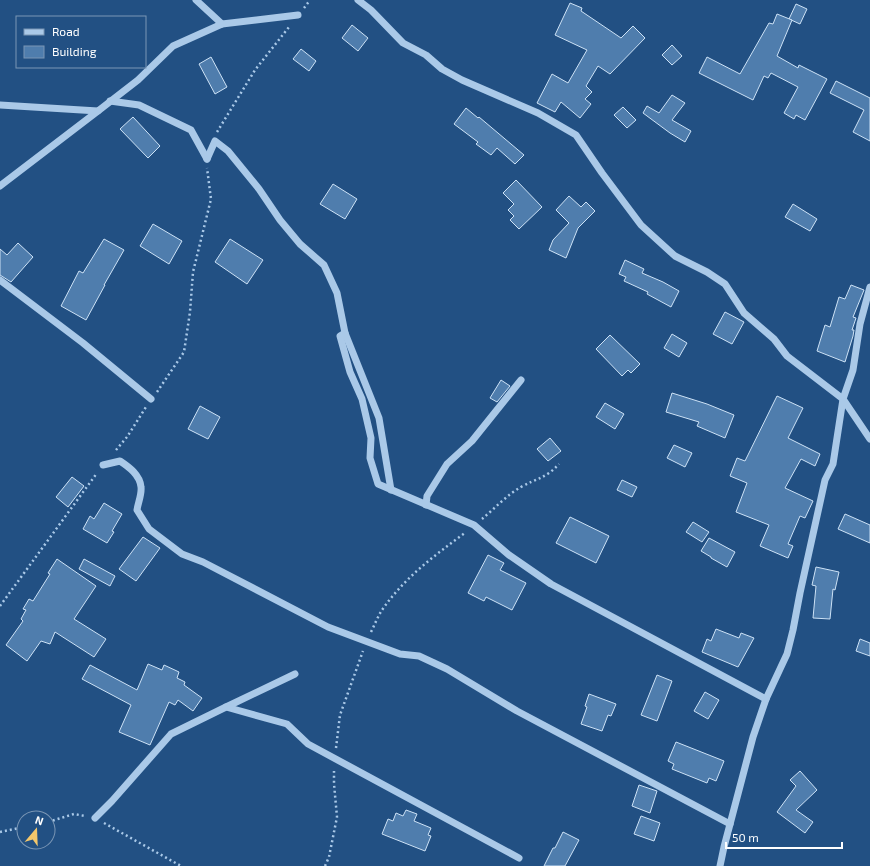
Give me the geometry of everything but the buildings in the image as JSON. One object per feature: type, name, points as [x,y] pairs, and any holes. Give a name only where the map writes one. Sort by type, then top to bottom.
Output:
[{"type":"street","points":[[196,0],[222,24]]},
{"type":"street","points":[[358,0],[371,10],[403,43],[426,55],[442,69],[462,80],[538,113],[576,135],[641,225],[675,256],[707,272],[725,284],[744,312],[774,339],[787,356],[843,399],[870,439]]},
{"type":"street","points":[[0,186],[138,80],[173,46],[222,24],[298,15]]},
{"type":"street","points":[[110,101],[139,106],[191,130],[207,159]]},
{"type":"street","points":[[0,105],[98,111]]},
{"type":"street","points":[[207,159],[215,141],[228,151],[259,189],[280,220],[300,244],[324,265],[337,293],[345,332],[379,418],[391,490]]},
{"type":"street","points":[[0,280],[83,343],[151,399]]},
{"type":"street","points":[[720,866],[753,736],[766,698],[786,654],[793,630],[825,480],[833,464],[843,399],[854,370],[860,324],[870,287]]},
{"type":"street","points":[[345,332],[340,336],[350,372],[362,399],[371,438],[370,458],[378,484],[474,525],[509,555],[551,584],[766,698]]},
{"type":"street","points":[[426,505],[427,496],[447,464],[472,441],[521,380]]},
{"type":"street","points":[[103,465],[120,461],[136,474],[141,487],[137,510],[149,529],[182,554],[203,562],[328,627],[400,654],[419,656],[447,669],[517,711],[730,824]]},
{"type":"street","points":[[95,818],[112,801],[170,734],[295,674]]},
{"type":"street","points":[[226,707],[287,724],[308,744],[335,760],[518,858]]},
{"type":"path","points":[[215,134],[255,70],[310,0]]},
{"type":"path","points":[[0,606],[103,465],[127,437],[151,399],[160,389],[184,352],[190,312],[193,272],[211,199],[206,166],[207,159]]},
{"type":"path","points":[[325,866],[337,817],[334,784],[340,715],[366,641],[382,610],[403,584],[423,564],[521,487],[544,477],[552,472],[559,464]]},
{"type":"path","points":[[56,820],[74,814],[95,818],[181,866]]},
{"type":"path","points":[[0,832],[16,829]]}]
